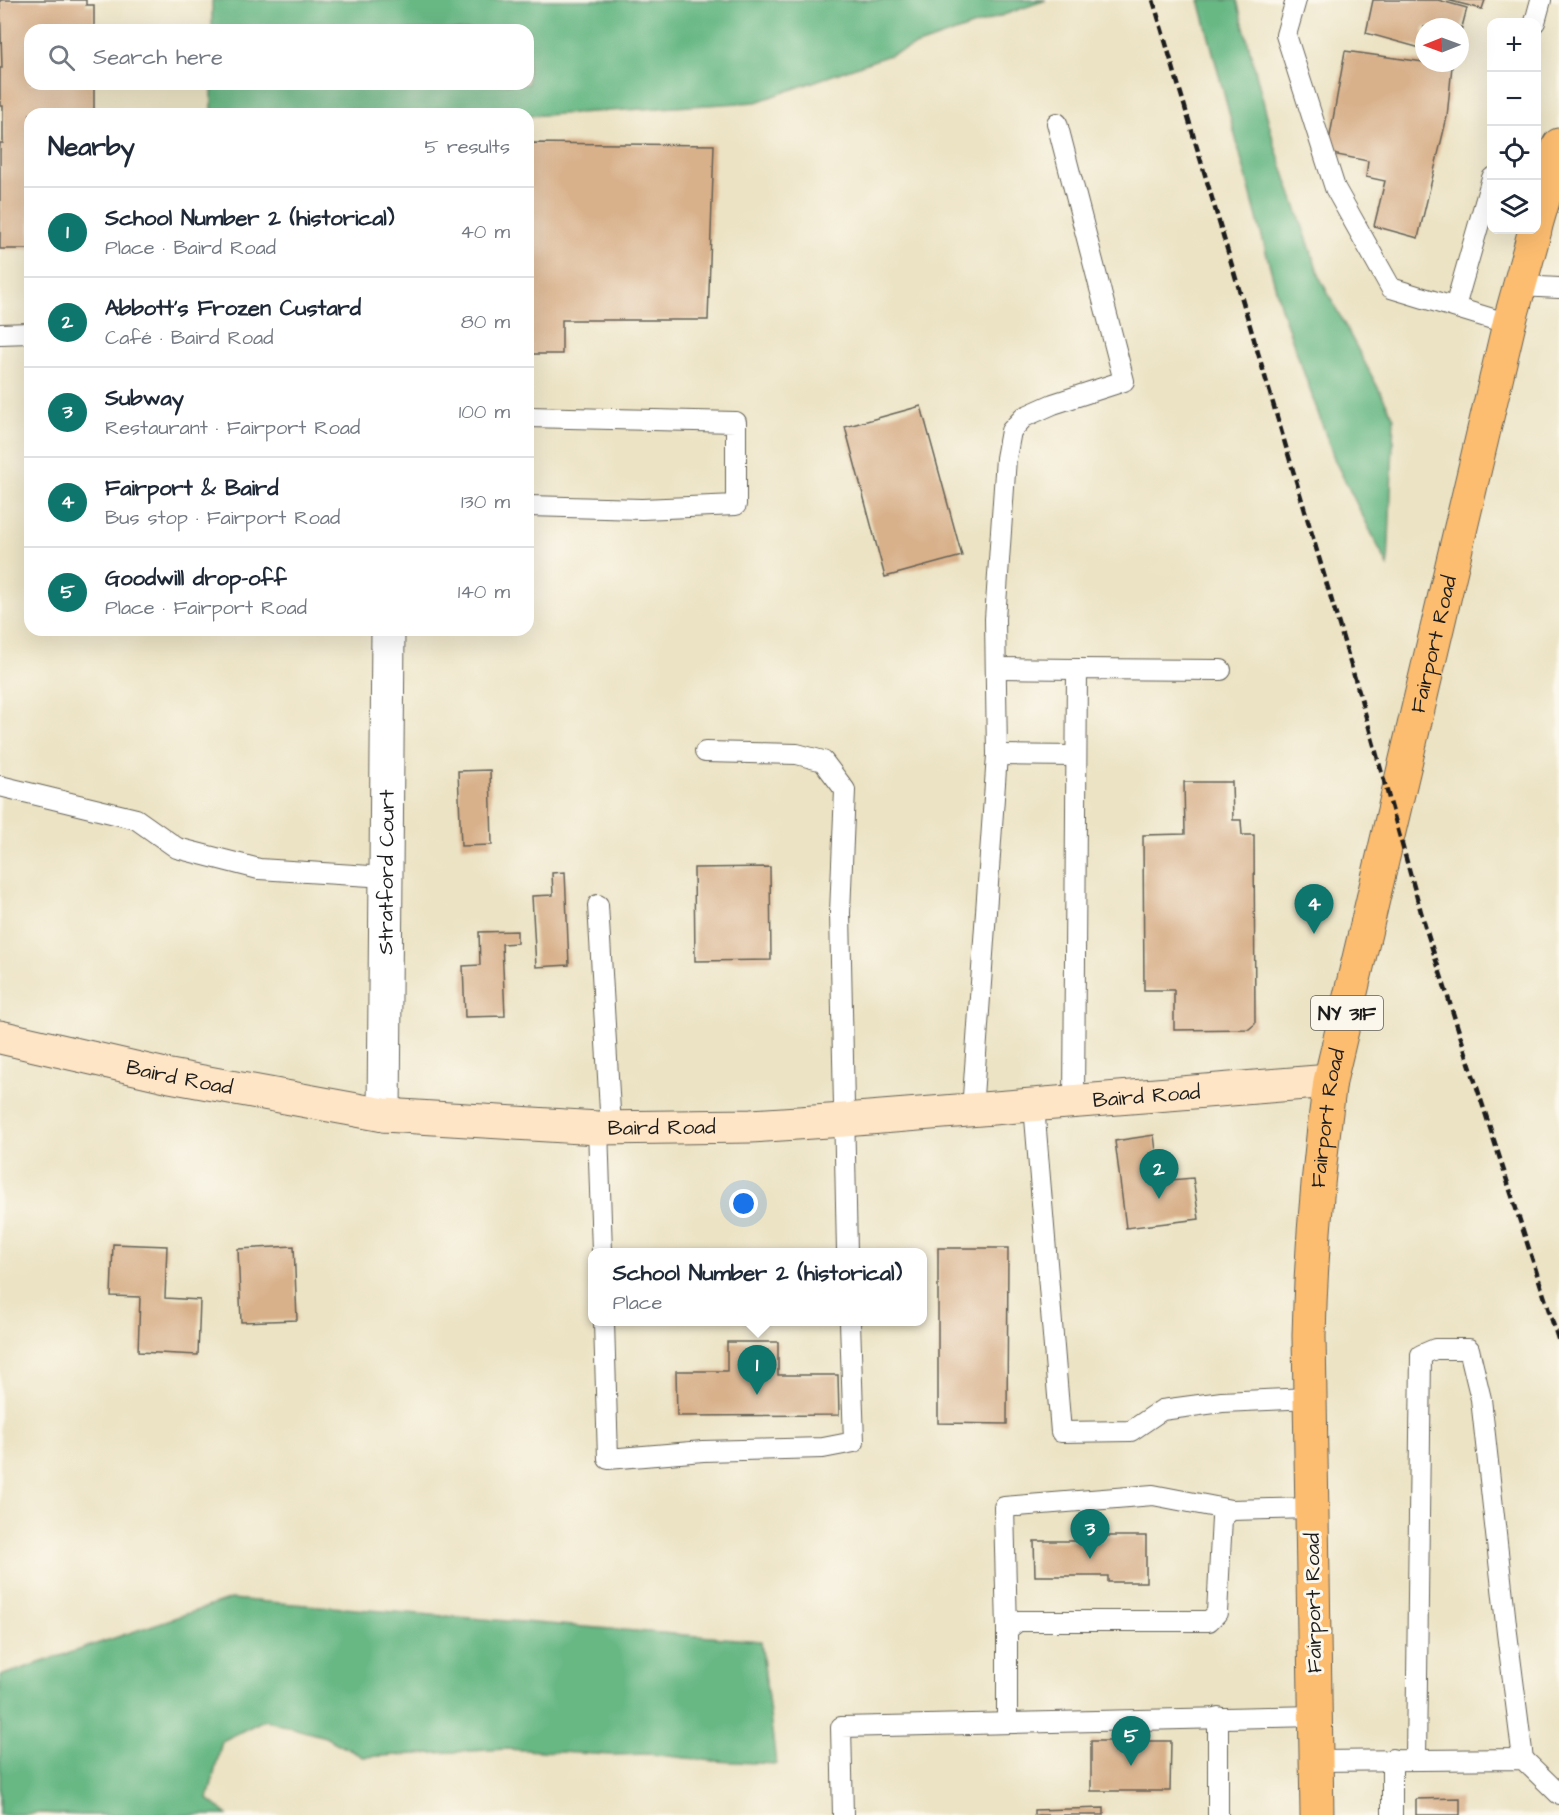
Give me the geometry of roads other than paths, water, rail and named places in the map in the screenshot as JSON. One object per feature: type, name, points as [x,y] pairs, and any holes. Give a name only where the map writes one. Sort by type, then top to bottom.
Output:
[{"type":"main road","points":[[1541,208],[1559,146]]},
{"type":"main road","name":"Fairport Road","points":[[1317,1815],[1309,1398],[1311,1258],[1318,1165],[1330,1081],[1509,324],[1534,234]]},
{"type":"street","name":"Stratford Court","points":[[384,1115],[387,636]]},
{"type":"street","name":"Baird Road","points":[[0,1037],[170,1076],[384,1115],[605,1128],[751,1126],[844,1120],[1330,1081]]},
{"type":"lane","points":[[1296,0],[1286,35],[1335,188],[1391,288],[1509,324]]},
{"type":"lane","points":[[1535,18],[1541,0]]},
{"type":"lane","points":[[972,1111],[997,755],[995,619],[1006,458],[1011,431],[1024,417],[1053,404],[1124,381],[1057,123]]},
{"type":"lane","points":[[1455,307],[1490,180]]},
{"type":"lane","points":[[1520,286],[1559,288]]},
{"type":"lane","points":[[0,334],[24,333]]},
{"type":"lane","points":[[534,417],[736,422],[736,505],[642,509],[534,506]]},
{"type":"lane","points":[[996,668],[1221,670]]},
{"type":"lane","points":[[1074,1102],[1077,669]]},
{"type":"lane","points":[[705,752],[797,754],[823,761],[845,790],[840,913],[848,1248]]},
{"type":"lane","points":[[997,755],[1076,756]]},
{"type":"lane","points":[[0,786],[136,819],[177,848],[259,869],[386,877]]},
{"type":"lane","points":[[598,905],[605,1128],[602,1248]]},
{"type":"lane","points":[[1034,1106],[1061,1432],[1131,1431],[1161,1410],[1222,1402],[1309,1398]]},
{"type":"lane","points":[[604,1326],[608,1459],[703,1451],[823,1448],[854,1442],[850,1326]]},
{"type":"lane","points":[[1416,1759],[1421,1355],[1436,1349],[1469,1349],[1481,1399],[1523,1759],[1559,1794]]},
{"type":"lane","points":[[1006,1723],[1004,1507],[1153,1495],[1231,1510],[1311,1508]]},
{"type":"lane","points":[[1006,1630],[1018,1621],[1209,1621],[1217,1613],[1222,1518],[1231,1510]]},
{"type":"lane","points":[[843,1815],[841,1727],[1315,1716]]},
{"type":"lane","points":[[1218,1717],[1218,1815]]},
{"type":"lane","points":[[1316,1761],[1523,1759]]},
{"type":"lane","points":[[1392,1760],[1392,1815]]},
{"type":"railway","points":[[1153,0],[1361,699],[1425,926],[1559,1342]]},
{"type":"place","name":"Fairport & Baird","points":[[1314,934]]},
{"type":"place","name":"Abbott's Frozen Custard","points":[[1159,1199]]},
{"type":"place","name":"School Number 2 (historical)","points":[[757,1395]]},
{"type":"place","name":"Subway","points":[[1090,1559]]},
{"type":"place","name":"Goodwill drop-off","points":[[1131,1766]]}]
